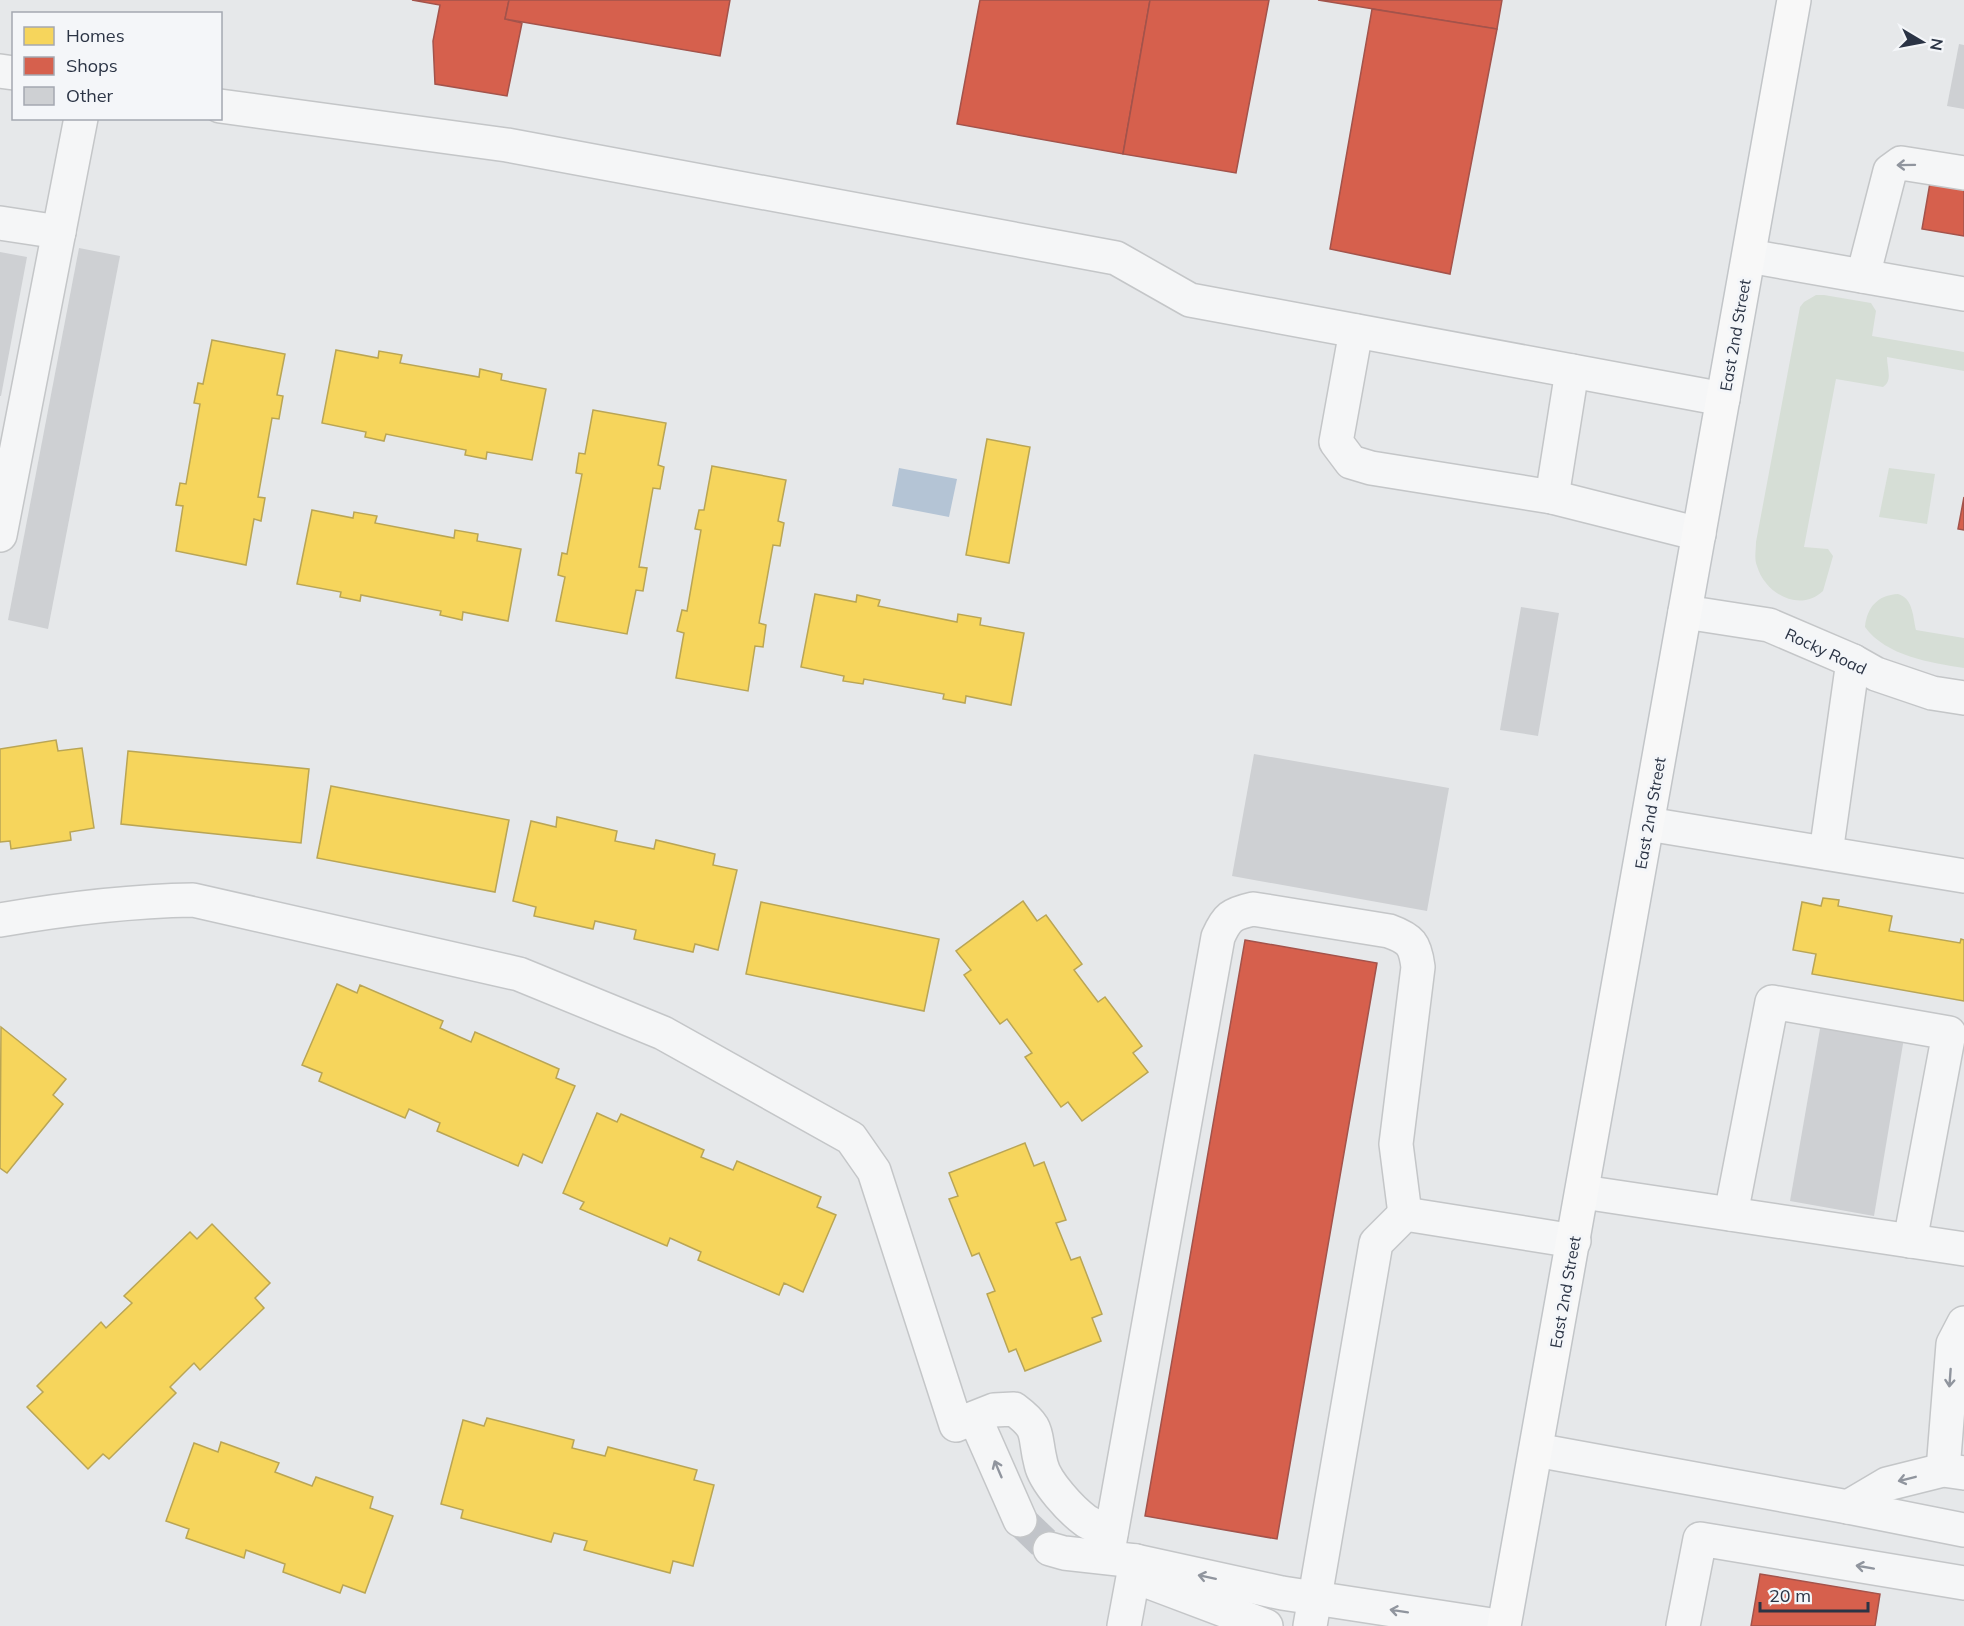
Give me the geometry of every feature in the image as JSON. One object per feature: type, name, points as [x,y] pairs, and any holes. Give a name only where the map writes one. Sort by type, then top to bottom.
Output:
[{"type":"main road","name":"East 2nd Street","points":[[1504,1626],[1794,0]]},
{"type":"street","points":[[222,106],[507,145],[1116,258],[1190,300],[1723,399]]},
{"type":"street","points":[[0,535],[81,120]]},
{"type":"street","points":[[1863,276],[1890,171],[1901,163],[1964,173]]},
{"type":"street","points":[[0,223],[59,232]]},
{"type":"street","points":[[1749,256],[1964,294]]},
{"type":"street","points":[[1356,331],[1336,442],[1351,462],[1371,468],[1552,498],[1699,534]]},
{"type":"street","points":[[1552,498],[1572,371]]},
{"type":"street","name":"Rocky Road","points":[[1685,612],[1769,626],[1853,661],[1876,674],[1932,693],[1964,698]]},
{"type":"street","points":[[1826,853],[1853,661]]},
{"type":"street","points":[[1648,824],[1964,876]]},
{"type":"street","points":[[0,920],[72,908],[193,900],[519,974],[663,1033],[851,1138],[874,1171],[957,1425],[994,1410],[1014,1409],[1030,1421],[1038,1439],[1041,1465],[1052,1487],[1122,1557],[1266,1626]]},
{"type":"street","points":[[1124,1626],[1122,1557],[1218,937],[1224,923],[1234,913],[1253,909],[1389,931],[1405,937],[1415,948],[1418,967],[1396,1144],[1405,1214]]},
{"type":"street","points":[[1731,1214],[1772,1002],[1950,1033],[1910,1241]]},
{"type":"street","points":[[1583,1192],[1964,1249]]},
{"type":"street","points":[[1405,1214],[1574,1241]]},
{"type":"street","points":[[1313,1612],[1376,1243],[1405,1214]]},
{"type":"street","points":[[1848,1507],[1887,1484],[1954,1471],[1953,1344],[1964,1323]]},
{"type":"street","points":[[975,1418],[1020,1520]]},
{"type":"street","points":[[1536,1450],[1964,1530]]},
{"type":"street","points":[[1683,1626],[1700,1539],[1964,1583]]},
{"type":"street","points":[[1050,1549],[1064,1553],[1122,1557],[1313,1612],[1498,1626]]},
{"type":"shaded area","points":[[1816,295],[1871,303],[1876,311],[1872,336],[1964,352],[1964,371],[1887,357],[1889,378],[1883,387],[1836,379],[1804,547],[1828,549],[1833,556],[1823,591],[1814,597],[1794,600],[1775,592],[1761,576],[1756,560],[1756,542],[1800,307]]},
{"type":"shaded area","points":[[1889,468],[1935,474],[1927,524],[1879,517]]},
{"type":"shaded area","points":[[1898,594],[1907,599],[1916,630],[1964,638],[1964,668],[1938,664],[1897,651],[1874,637],[1865,627],[1868,614],[1875,603],[1885,597]]},
{"type":"water","points":[[899,468],[957,479],[949,517],[892,506]]},
{"type":"building: Homes","points":[[212,340],[285,354],[277,395],[283,396],[279,419],[272,418],[258,497],[265,498],[261,521],[254,519],[246,565],[176,551],[183,506],[176,505],[180,483],[186,484],[200,404],[194,403],[198,383],[203,384]]},
{"type":"building: Homes","points":[[336,350],[378,358],[379,351],[402,355],[400,363],[479,377],[480,369],[502,374],[501,380],[546,389],[532,460],[487,452],[486,459],[465,455],[466,450],[386,434],[384,441],[365,437],[366,432],[322,423]]},
{"type":"building: Homes","points":[[593,410],[666,423],[658,465],[664,467],[660,489],[653,488],[639,567],[647,568],[643,591],[636,590],[627,634],[556,621],[565,577],[558,575],[562,553],[567,554],[582,474],[576,473],[579,453],[585,454]]},
{"type":"building: Homes","points":[[987,439],[1030,447],[1009,563],[966,555]]},
{"type":"building: Homes","points":[[712,466],[786,480],[778,521],[784,523],[780,546],[773,545],[759,623],[766,625],[763,647],[755,646],[748,691],[676,678],[684,633],[677,631],[682,610],[687,611],[701,530],[695,529],[699,510],[704,510]]},
{"type":"building: Homes","points":[[312,510],[353,518],[354,512],[377,516],[375,523],[454,538],[455,530],[478,534],[477,541],[521,549],[508,621],[463,612],[462,620],[440,615],[441,611],[361,595],[360,601],[340,597],[341,592],[297,584]]},
{"type":"building: Homes","points":[[815,594],[856,602],[857,595],[880,600],[878,606],[957,622],[958,614],[981,618],[980,625],[1024,633],[1011,705],[966,696],[965,703],[943,699],[944,694],[864,679],[863,684],[843,681],[844,676],[801,667]]},
{"type":"building: Homes","points":[[56,740],[58,751],[82,748],[94,828],[70,832],[71,840],[11,849],[10,841],[0,842],[0,749]]},
{"type":"building: Homes","points":[[128,751],[309,769],[301,843],[121,824]]},
{"type":"building: Homes","points":[[331,786],[509,820],[495,892],[317,858]]},
{"type":"building: Homes","points":[[557,817],[617,831],[615,841],[654,849],[656,840],[715,854],[713,865],[737,870],[718,950],[695,944],[693,952],[634,939],[636,930],[595,921],[593,929],[534,916],[536,907],[513,901],[531,821],[556,827]]},
{"type":"building: Homes","points":[[1823,898],[1839,900],[1838,906],[1892,916],[1889,931],[1960,943],[1961,939],[1964,940],[1964,1001],[1812,974],[1816,954],[1793,950],[1802,902],[1821,906]]},
{"type":"building: Homes","points":[[1023,901],[1037,921],[1046,915],[1082,964],[1074,970],[1098,1002],[1105,997],[1142,1046],[1133,1053],[1148,1072],[1082,1121],[1068,1102],[1061,1107],[1025,1057],[1032,1053],[1007,1019],[1000,1024],[964,975],[971,970],[956,951]]},
{"type":"building: Homes","points":[[761,902],[939,939],[924,1011],[746,974]]},
{"type":"building: Homes","points":[[337,984],[357,993],[360,985],[443,1021],[440,1028],[471,1042],[475,1032],[559,1069],[556,1078],[575,1086],[542,1163],[523,1154],[518,1166],[437,1131],[440,1123],[409,1109],[405,1118],[319,1081],[322,1073],[302,1065]]},
{"type":"building: Homes","points":[[1,1027],[66,1079],[53,1095],[63,1104],[7,1173],[0,1168]]},
{"type":"building: Homes","points":[[597,1113],[617,1122],[621,1114],[704,1150],[701,1157],[733,1170],[737,1161],[821,1197],[817,1207],[836,1215],[803,1292],[784,1283],[779,1295],[698,1260],[701,1252],[670,1238],[667,1246],[580,1209],[584,1202],[563,1193]]},
{"type":"building: Homes","points":[[1025,1143],[1034,1166],[1044,1162],[1066,1220],[1056,1223],[1071,1260],[1080,1257],[1102,1314],[1092,1318],[1101,1341],[1025,1371],[1016,1349],[1009,1352],[987,1294],[995,1291],[979,1253],[972,1256],[949,1199],[958,1196],[949,1173]]},
{"type":"building: Homes","points":[[212,1224],[270,1283],[255,1298],[264,1308],[200,1370],[194,1363],[170,1387],[176,1393],[109,1459],[103,1454],[88,1469],[27,1407],[43,1392],[37,1386],[101,1322],[106,1328],[132,1303],[124,1296],[190,1232],[197,1239]]},
{"type":"building: Homes","points":[[487,1418],[574,1440],[572,1448],[605,1456],[608,1447],[697,1470],[694,1480],[714,1485],[693,1566],[673,1561],[670,1573],[584,1550],[587,1541],[554,1533],[551,1542],[461,1518],[463,1510],[441,1504],[463,1420],[484,1426]]},
{"type":"building: Homes","points":[[221,1442],[279,1463],[275,1472],[312,1486],[316,1477],[373,1497],[370,1508],[393,1516],[365,1593],[343,1585],[340,1593],[283,1572],[285,1564],[246,1550],[244,1558],[186,1538],[189,1529],[166,1521],[194,1443],[218,1452]]},
{"type":"building: Shops","points":[[412,0],[509,0],[505,19],[522,23],[507,96],[435,84],[433,41],[440,5]]},
{"type":"building: Shops","points":[[509,0],[730,0],[720,56],[505,19]]},
{"type":"building: Shops","points":[[980,0],[1150,0],[1123,154],[957,124]]},
{"type":"building: Shops","points":[[1150,0],[1269,0],[1236,173],[1123,154]]},
{"type":"building: Shops","points":[[1318,0],[1502,0],[1497,29]]},
{"type":"building: Shops","points":[[1372,9],[1497,29],[1450,274],[1330,249]]},
{"type":"building: Shops","points":[[1931,177],[1964,183],[1964,236],[1922,229]]},
{"type":"building: Shops","points":[[1964,497],[1964,530],[1958,529]]},
{"type":"building: Shops","points":[[1245,940],[1377,963],[1277,1539],[1145,1516]]},
{"type":"building: Shops","points":[[1760,1574],[1880,1594],[1875,1626],[1751,1626]]},
{"type":"building: Other","points":[[1959,44],[1964,45],[1964,109],[1947,106]]},
{"type":"building: Other","points":[[79,248],[120,256],[48,629],[8,620]]},
{"type":"building: Other","points":[[0,252],[27,257],[1,396],[0,396]]},
{"type":"building: Other","points":[[1521,607],[1559,613],[1538,736],[1500,730]]},
{"type":"building: Other","points":[[1254,754],[1449,788],[1427,911],[1232,876]]},
{"type":"building: Other","points":[[1821,1023],[1904,1038],[1874,1216],[1790,1201]]},
{"type":"tunnel","points":[[1020,1520],[1050,1549]]}]
